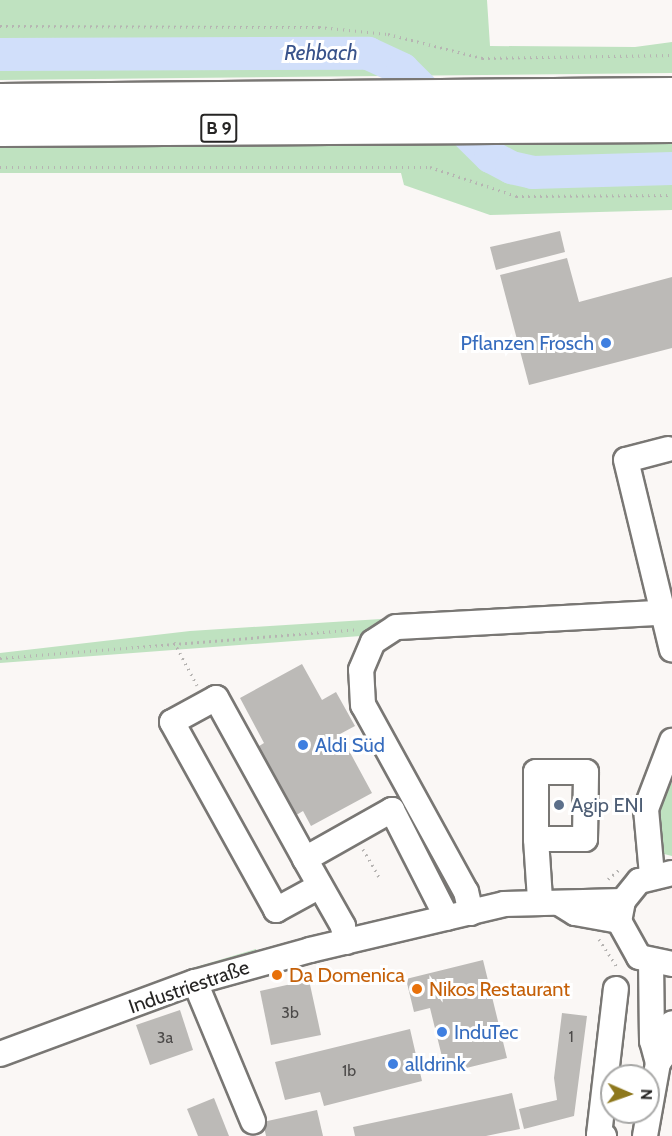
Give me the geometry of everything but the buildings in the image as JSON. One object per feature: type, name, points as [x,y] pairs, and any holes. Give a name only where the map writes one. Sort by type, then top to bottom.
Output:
[{"type":"highway","name":"B 9","points":[[0,100],[672,94]]},
{"type":"highway","name":"B 9","points":[[0,129],[672,125]]},
{"type":"street","points":[[669,449],[626,460],[668,613],[672,650]]},
{"type":"street","points":[[471,913],[466,892],[363,705],[361,670],[381,634],[396,627],[668,613]]},
{"type":"street","points":[[320,886],[276,910],[172,722],[216,698],[320,886],[346,942]]},
{"type":"street","points":[[536,839],[550,901],[575,913],[621,911],[662,874],[646,809],[672,741]]},
{"type":"street","points":[[305,859],[392,810],[447,918]]},
{"type":"street","name":"Industriestraße","points":[[0,1054],[195,982],[447,918],[550,901]]},
{"type":"street","points":[[621,911],[629,947],[662,963],[652,1041],[658,1063]]},
{"type":"street","points":[[195,982],[253,1121]]},
{"type":"street","points":[[604,1136],[599,1135],[616,989]]},
{"type":"street","points":[[645,1136],[658,1063],[669,1047],[672,1023]]},
{"type":"path","points":[[0,26],[319,27],[388,34],[482,58],[672,55]]},
{"type":"path","points":[[0,167],[430,167],[516,196],[672,195]]},
{"type":"path","points":[[0,658],[174,642],[374,628],[381,634]]},
{"type":"path","points":[[174,642],[206,703]]},
{"type":"path","points":[[353,832],[379,877]]},
{"type":"green space","points":[[0,0],[487,0],[490,46],[635,47],[672,42],[672,73],[0,80]]},
{"type":"green space","points":[[672,141],[672,210],[490,215],[404,185],[401,173],[0,173],[0,145]]},
{"type":"green space","points":[[381,619],[374,635],[0,663],[0,653],[190,631]]},
{"type":"green space","points":[[672,782],[672,856],[664,854],[653,819]]},
{"type":"green space","points":[[256,949],[257,952],[0,1043],[189,969]]},
{"type":"waterway","name":"Rehbach","points":[[0,54],[368,53],[402,69],[490,156],[511,167],[532,172],[672,168]]},
{"type":"place","name":"Pflanzen Frosch","points":[[606,343]]},
{"type":"place","name":"Aldi Süd","points":[[303,745]]},
{"type":"place","name":"Agip ENI","points":[[559,805]]},
{"type":"place","name":"Da Domenica","points":[[277,975]]},
{"type":"place","name":"Nikos Restaurant","points":[[417,989]]},
{"type":"place","name":"InduTec","points":[[442,1032]]},
{"type":"place","name":"alldrink","points":[[393,1064]]}]
